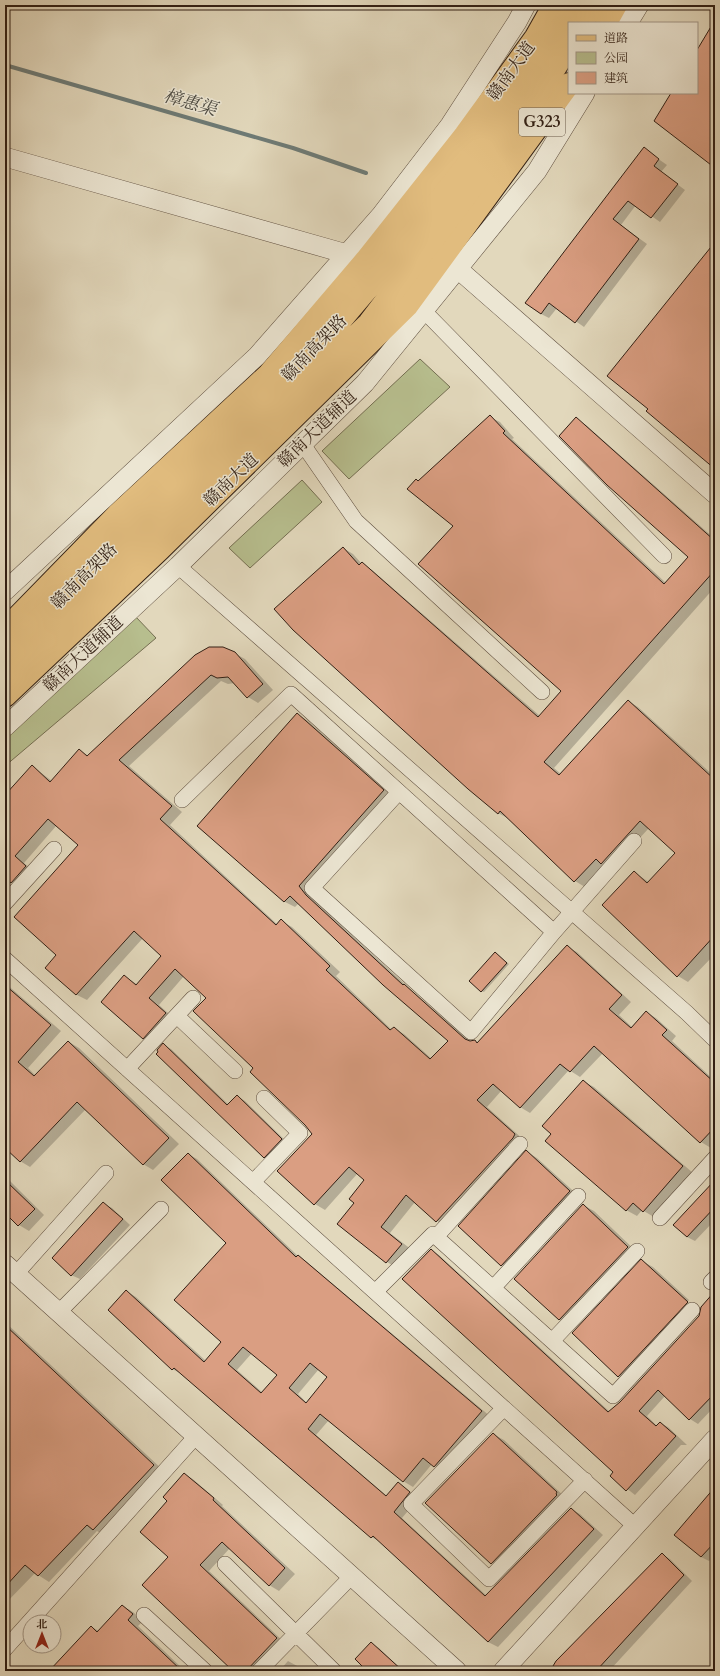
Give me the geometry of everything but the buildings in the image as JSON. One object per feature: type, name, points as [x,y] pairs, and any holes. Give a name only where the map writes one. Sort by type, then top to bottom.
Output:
[{"type":"main road","name":"赣南大道","points":[[390,217],[458,130],[536,37],[554,5]]},
{"type":"main road","name":"赣南高架路","points":[[5,650],[48,611],[330,333],[396,256],[477,152],[546,52],[575,5]]},
{"type":"main road","points":[[583,22],[593,5]]},
{"type":"main road","points":[[607,22],[616,5]]},
{"type":"main road","name":"赣南高架路","points":[[5,679],[369,323],[468,194],[544,86],[568,47]]},
{"type":"main road","name":"赣南大道","points":[[5,696],[182,528],[452,261],[515,159],[568,85]]},
{"type":"main road","points":[[5,630],[119,512],[269,374],[366,260],[390,217]]},
{"type":"street","points":[[458,130],[526,5]]},
{"type":"street","points":[[629,22],[639,5]]},
{"type":"street","name":"赣南大道辅道","points":[[5,726],[178,566],[365,383],[423,310],[452,261],[537,171],[584,94]]},
{"type":"street","points":[[5,157],[347,254]]},
{"type":"street","points":[[5,591],[257,356],[347,254],[390,217]]},
{"type":"street","points":[[452,261],[715,494]]},
{"type":"street","points":[[423,310],[664,556]]},
{"type":"street","points":[[302,443],[356,521],[542,692]]},
{"type":"street","points":[[178,566],[572,911],[687,1013],[715,1040]]},
{"type":"street","points":[[182,800],[290,694],[554,932]]},
{"type":"street","points":[[399,792],[312,888],[472,1032],[554,932],[634,841]]},
{"type":"street","points":[[5,903],[54,849]]},
{"type":"street","points":[[5,959],[635,1526]]},
{"type":"street","points":[[127,1069],[193,998]]},
{"type":"street","points":[[177,1016],[235,1071]]},
{"type":"street","points":[[252,1182],[300,1133],[264,1098]]},
{"type":"street","points":[[436,1237],[520,1144]]},
{"type":"street","points":[[660,1218],[715,1158]]},
{"type":"street","points":[[106,1173],[11,1269],[197,1435],[457,1671]]},
{"type":"street","points":[[493,1288],[578,1196]]},
{"type":"street","points":[[59,1312],[161,1209]]},
{"type":"street","points":[[375,1292],[433,1234],[613,1396],[692,1310]]},
{"type":"street","points":[[552,1341],[637,1251]]},
{"type":"street","points":[[504,1408],[411,1504],[489,1579],[585,1480]]},
{"type":"street","points":[[5,1649],[197,1435]]},
{"type":"street","points":[[502,1671],[715,1438]]},
{"type":"street","points":[[225,1564],[334,1671]]},
{"type":"street","points":[[259,1671],[352,1576]]},
{"type":"street","points":[[144,1615],[205,1671]]},
{"type":"green space","points":[[420,359],[450,387],[349,479],[322,451]]},
{"type":"green space","points":[[302,480],[322,502],[250,568],[229,548]]},
{"type":"green space","points":[[135,616],[156,638],[5,766],[5,736]]},
{"type":"waterway","name":"樟惠渠","points":[[5,65],[293,148],[366,173]]}]
